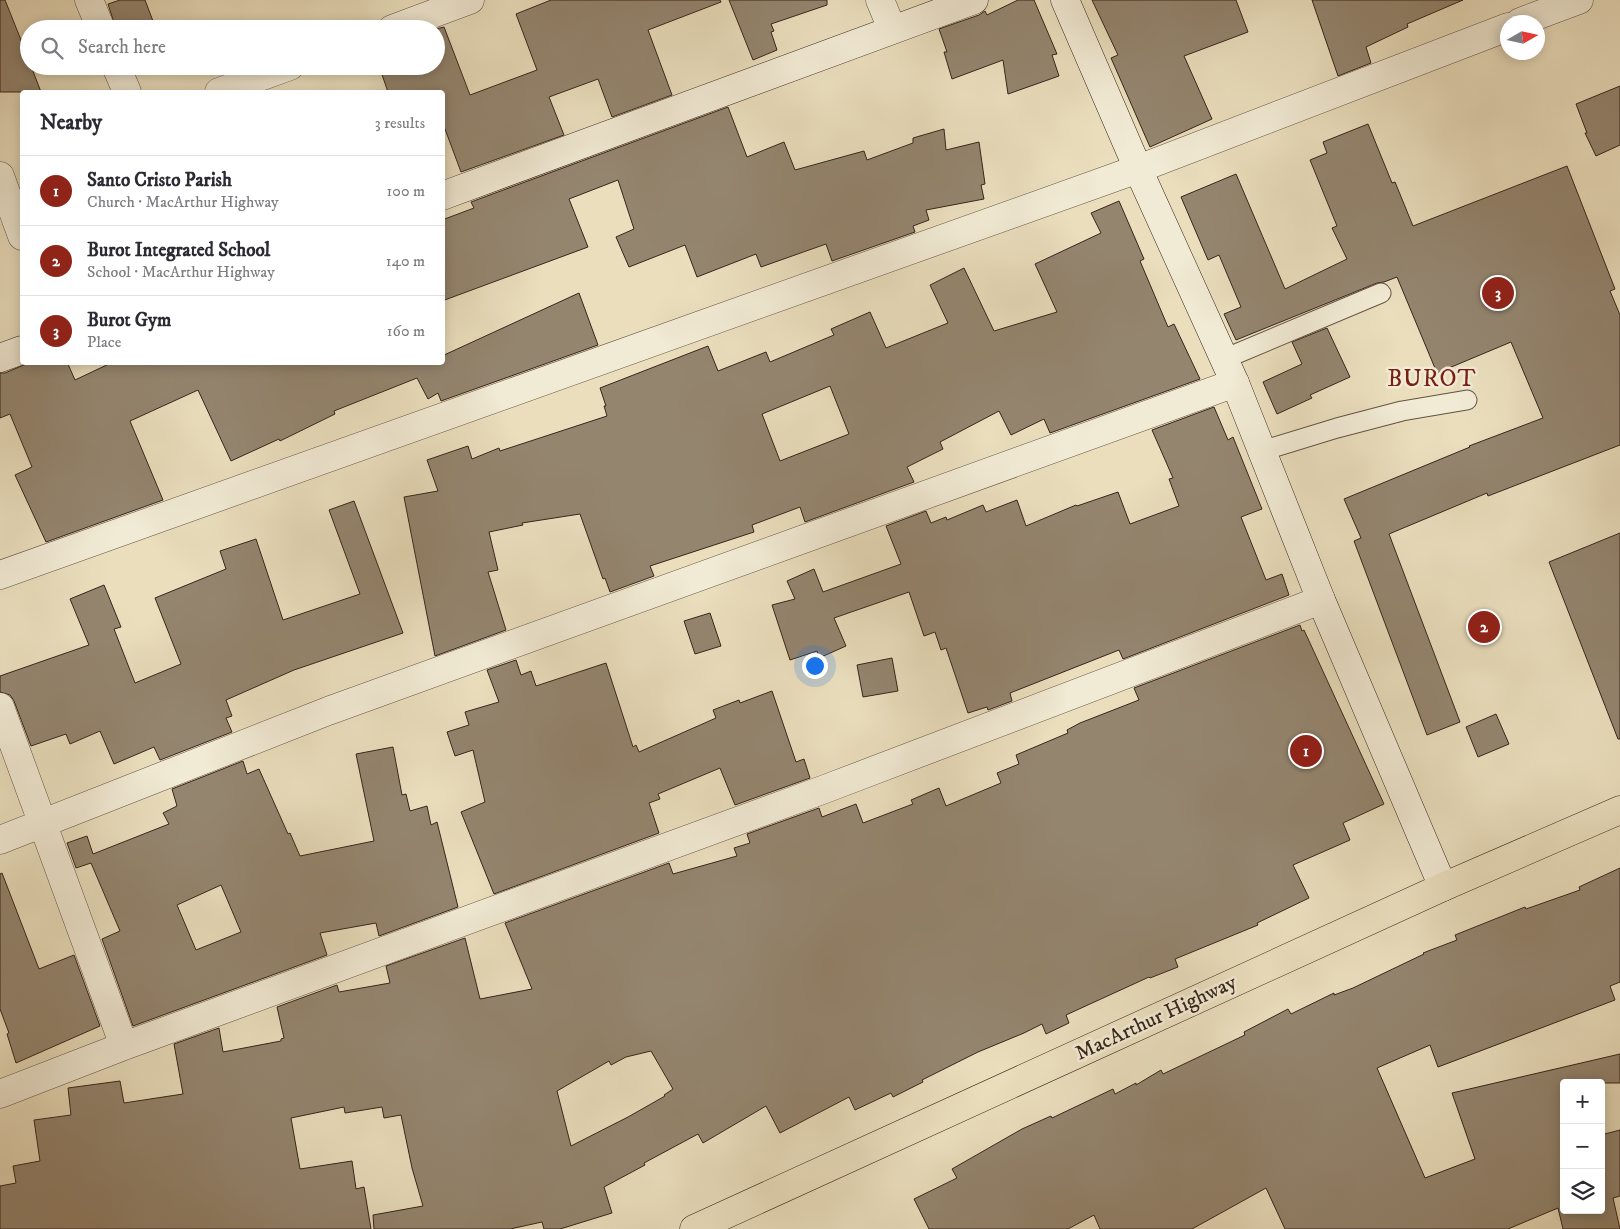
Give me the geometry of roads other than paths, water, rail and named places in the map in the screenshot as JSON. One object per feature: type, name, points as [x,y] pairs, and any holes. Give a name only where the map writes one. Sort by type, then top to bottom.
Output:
[{"type":"highway","name":"MacArthur Highway","points":[[698,1228],[1443,887],[1620,810]]},
{"type":"street","points":[[89,0],[97,20]]},
{"type":"street","points":[[416,20],[470,0]]},
{"type":"street","points":[[880,0],[892,29]]},
{"type":"street","points":[[445,195],[974,0]]},
{"type":"street","points":[[1065,0],[1138,169],[1235,383],[1321,600],[1443,887]]},
{"type":"street","points":[[1539,15],[1579,0]]},
{"type":"street","points":[[0,575],[1138,169],[1500,30]]},
{"type":"street","points":[[120,75],[126,90]]},
{"type":"street","points":[[224,90],[265,75]]},
{"type":"street","points":[[0,176],[20,231]]},
{"type":"street","points":[[0,358],[20,351]]},
{"type":"street","points":[[0,840],[328,711],[1235,383]]},
{"type":"street","points":[[0,1094],[124,1046],[815,792],[1321,600]]},
{"type":"street","points":[[0,707],[124,1046]]},
{"type":"lane","points":[[1224,358],[1381,293]]},
{"type":"lane","points":[[1262,451],[1402,411],[1467,400]]},
{"type":"place","name":"Burot Gym","points":[[1498,293]]},
{"type":"place","name":"Burot Integrated School","points":[[1484,627]]},
{"type":"place","name":"Santo Cristo Parish","points":[[1306,751]]},
{"type":"district","name":"BUROT","points":[[1432,379]]}]
